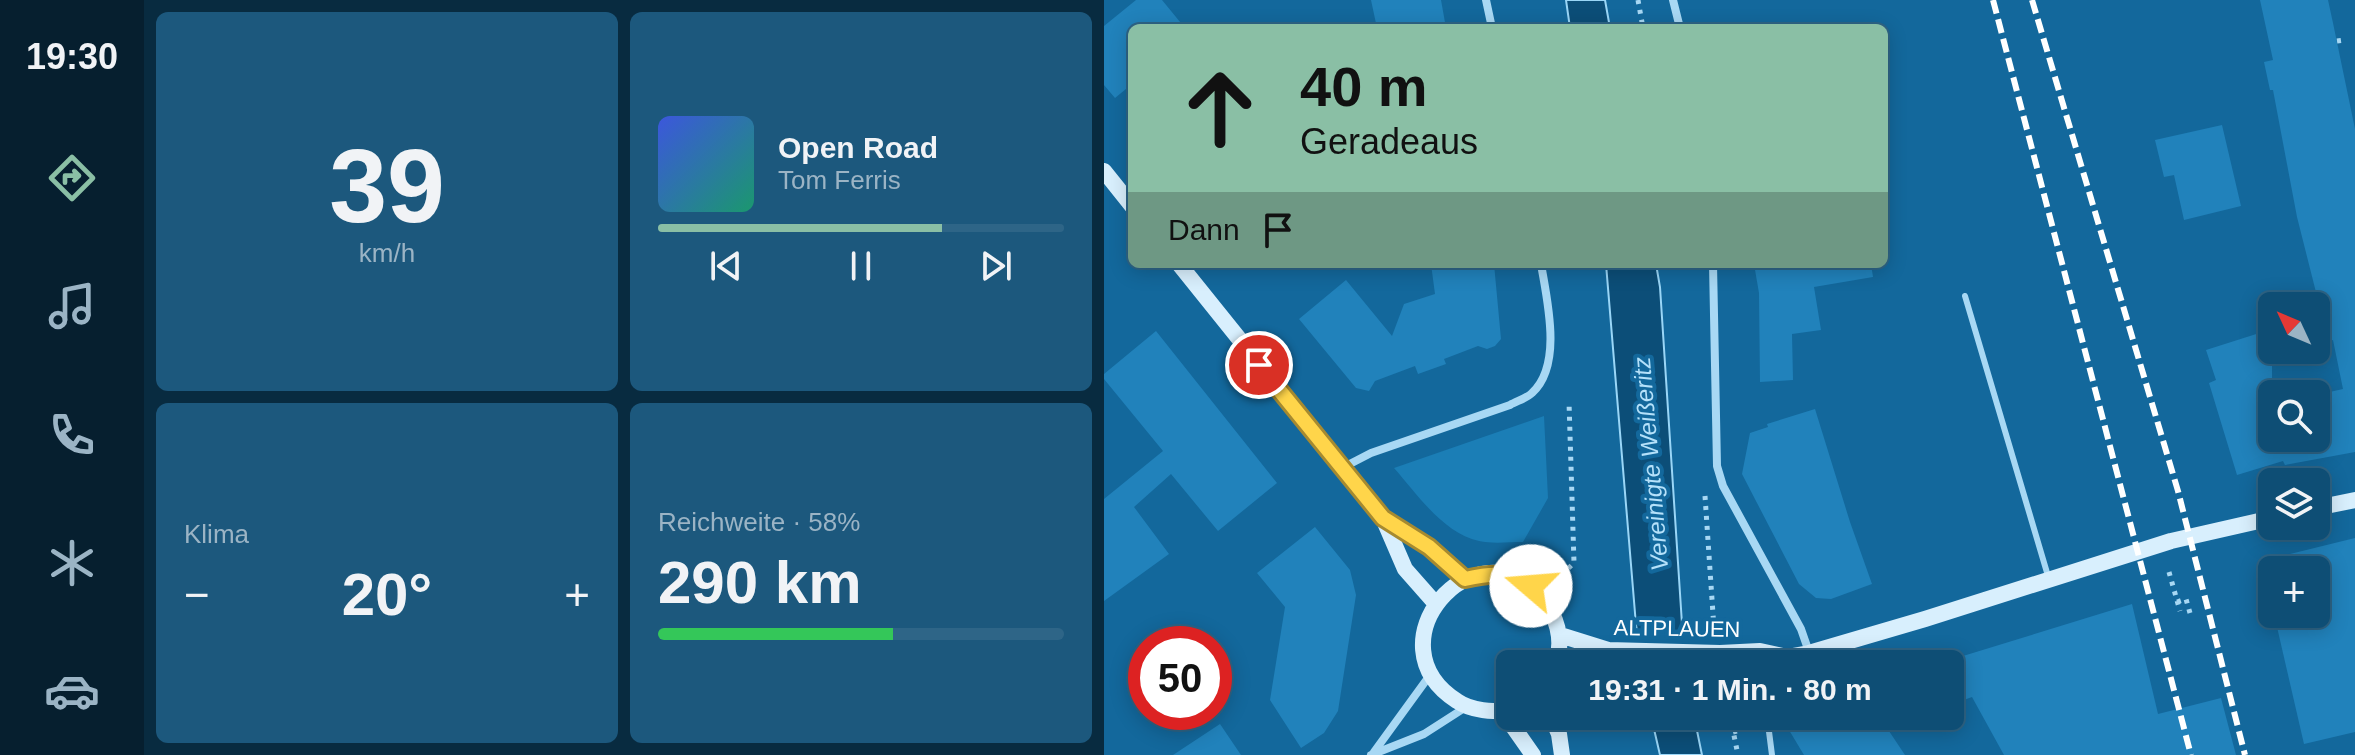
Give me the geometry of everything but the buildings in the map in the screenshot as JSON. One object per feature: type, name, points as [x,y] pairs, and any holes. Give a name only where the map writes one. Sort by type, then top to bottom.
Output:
[{"type":"main road","points":[[1104,171],[1128,201]]},
{"type":"main road","points":[[1182,268],[1383,518],[1405,569],[1435,603]]},
{"type":"main road","points":[[2330,505],[2355,500]]},
{"type":"main road","points":[[1383,518],[1429,547],[1465,579]]},
{"type":"main road","name":"ALTPLAUEN","points":[[1819,650],[2171,541],[2258,521]]},
{"type":"main road","points":[[1496,708],[1466,707],[1444,693],[1430,675],[1422,650],[1424,625],[1435,603],[1448,589],[1465,579],[1489,574],[1511,575],[1531,586],[1551,607],[1560,635],[1558,650]]},
{"type":"main road","name":"ALTPLAUEN","points":[[1560,635],[1608,650],[1718,647],[1750,650]]},
{"type":"main road","points":[[1518,730],[1533,755]]},
{"type":"main road","points":[[1557,730],[1562,755]]},
{"type":"street","points":[[1486,0],[1491,24]]},
{"type":"street","points":[[1673,0],[1679,24]]},
{"type":"street","points":[[1341,468],[1371,453],[1510,405],[1532,394],[1542,381],[1549,359],[1550,332],[1542,268]]},
{"type":"street","points":[[1713,268],[1717,466],[1723,486],[1801,629],[1808,650]]},
{"type":"street","points":[[1372,754],[1430,675]]},
{"type":"street","points":[[1372,754],[1424,734],[1466,707]]},
{"type":"lane","points":[[1965,296],[2049,580]]},
{"type":"lane","points":[[1767,730],[1772,755]]},
{"type":"path","points":[[1638,0],[1642,24]]},
{"type":"path","points":[[1561,575],[1574,563],[1569,402]]},
{"type":"path","points":[[1705,492],[1718,647]]},
{"type":"path","points":[[2169,572],[2180,611]]},
{"type":"path","points":[[2177,602],[2186,599],[2190,613]]},
{"type":"path","points":[[1733,730],[1738,755]]},
{"type":"shaded area","points":[[1544,416],[1548,498],[1523,542],[1495,543],[1466,537],[1442,521],[1394,468]]},
{"type":"water","points":[[1566,0],[1605,0],[1609,24],[1569,24]]},
{"type":"water","name":"Vereinigte Weißeritz","points":[[1606,268],[1657,268],[1660,287],[1685,650],[1640,650]]},
{"type":"water","points":[[1654,730],[1697,730],[1702,755],[1660,755]]},
{"type":"pier","points":[[1633,628],[1687,630],[1689,650],[1636,650]]},
{"type":"railway","points":[[1993,0],[2191,755]]},
{"type":"railway","points":[[2032,0],[2178,491],[2245,755]]},
{"type":"route","points":[[1259,365],[1383,518],[1429,547],[1465,579],[1489,574],[1511,575],[1531,586]]}]
